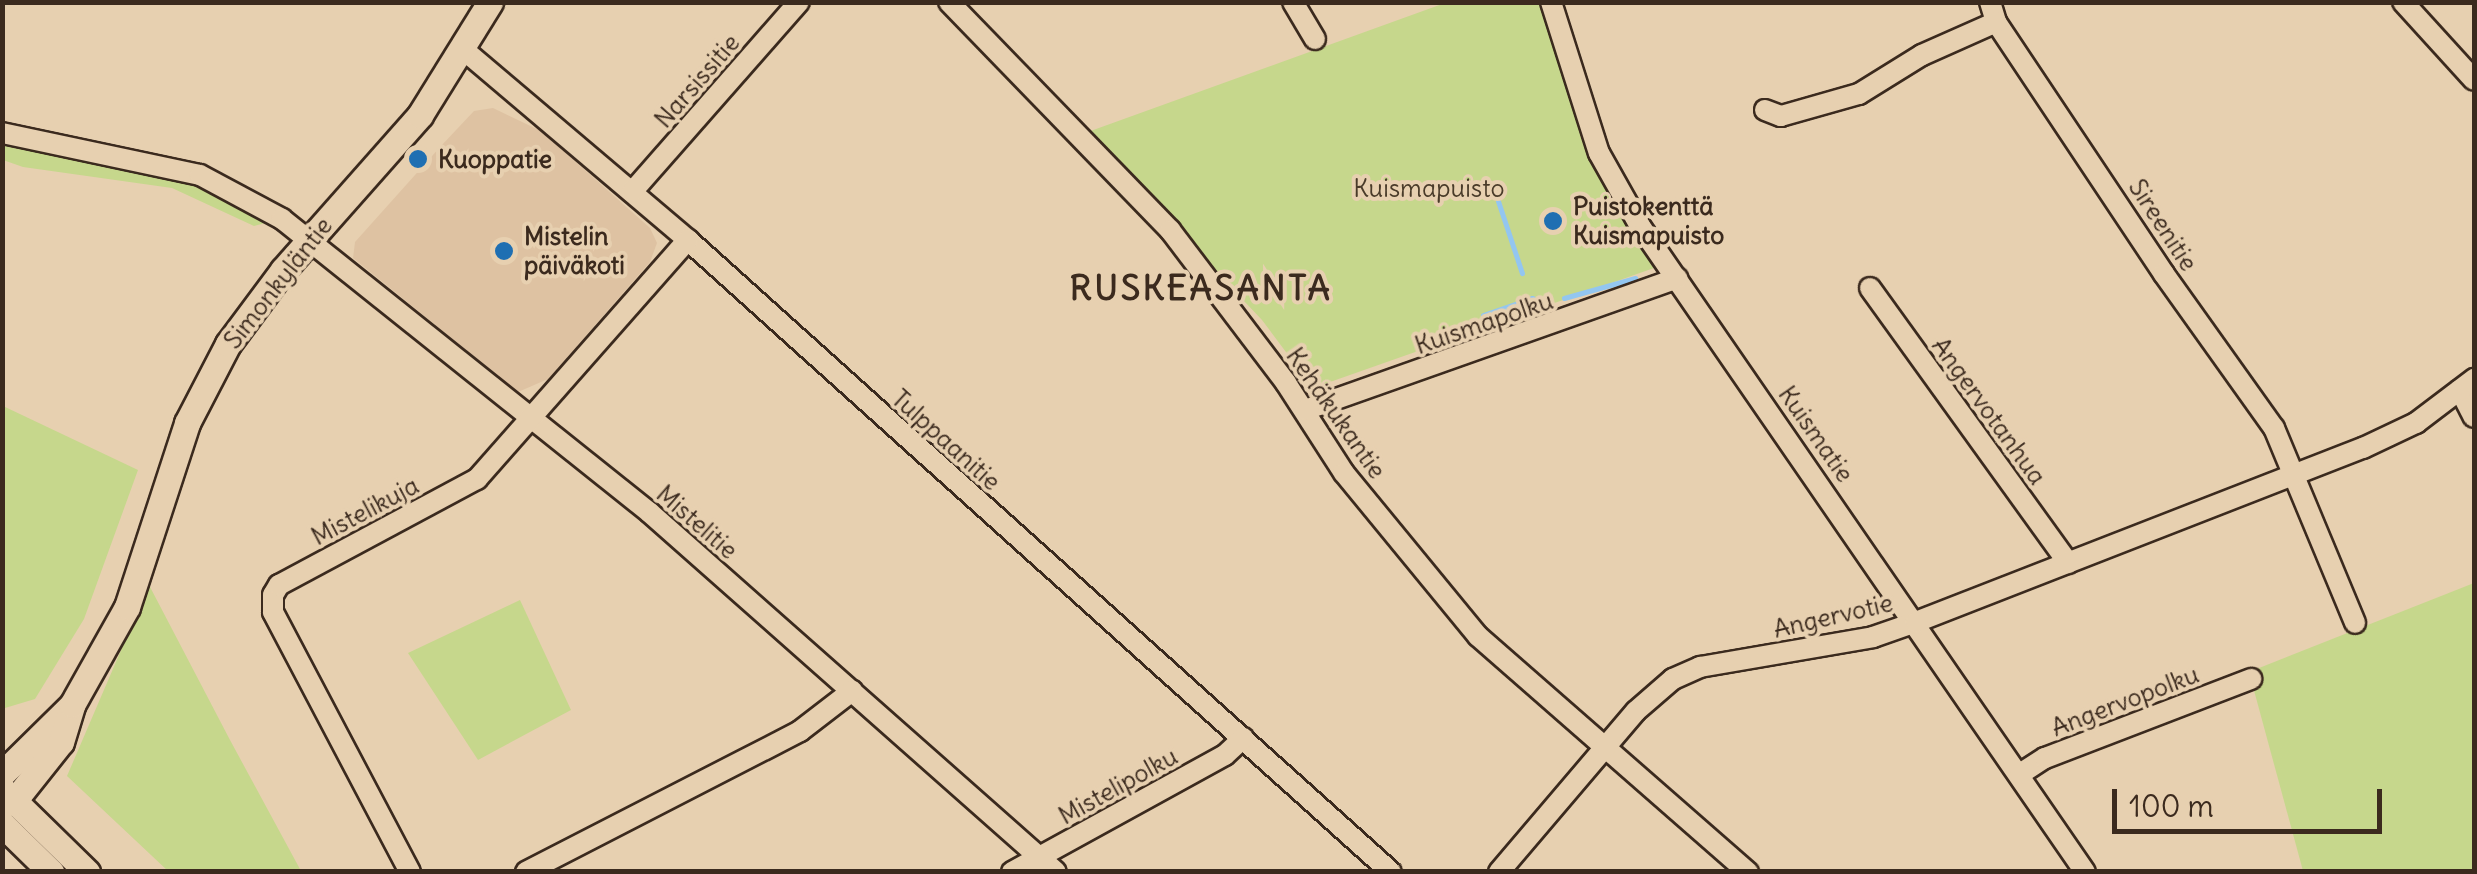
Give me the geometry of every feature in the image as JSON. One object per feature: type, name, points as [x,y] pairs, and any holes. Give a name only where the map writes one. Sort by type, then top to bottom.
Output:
[{"type":"main road","name":"Simonkyläntie","points":[[5,805],[61,742],[72,705],[127,607],[168,475],[206,383],[250,311],[420,115],[464,50],[490,2]]},
{"type":"main road","name":"Simonkyläntie","points":[[2,774],[72,705]]},
{"type":"main road","points":[[5,805],[51,872]]},
{"type":"main road","points":[[5,805],[87,872]]},
{"type":"street","name":"Narsissitie","points":[[632,192],[800,2]]},
{"type":"street","name":"Kehäkukantie","points":[[949,2],[1170,230],[1305,410],[1344,473],[1478,636],[1748,872]]},
{"type":"street","points":[[1292,2],[1315,39]]},
{"type":"street","name":"Kuismatie","points":[[1551,2],[1599,153],[1677,278],[2086,872]]},
{"type":"street","points":[[2403,2],[2474,80]]},
{"type":"street","points":[[1765,110],[1782,116],[1859,94],[1993,12]]},
{"type":"street","name":"Sireenitie","points":[[1993,12],[2274,428],[2298,473]]},
{"type":"street","name":"Tulppaanitie","points":[[464,50],[688,240],[1391,872]]},
{"type":"street","points":[[2,134],[200,175],[308,240]]},
{"type":"street","name":"Mistelitie","points":[[308,240],[534,418],[1056,872]]},
{"type":"street","name":"Mistelikuja","points":[[410,872],[273,612],[272,595],[279,585],[477,479],[688,240]]},
{"type":"street","name":"Kuismapolku","points":[[1305,410],[1677,278]]},
{"type":"street","name":"Angervotanhua","points":[[1870,288],[2068,563]]},
{"type":"street","points":[[2467,384],[2474,416]]},
{"type":"street","name":"Angervotie","points":[[1500,872],[1604,749],[1673,680],[1700,668],[1873,637],[1916,622],[2406,428],[2467,384]]},
{"type":"street","points":[[2298,473],[2355,624]]},
{"type":"street","name":"Angervopolku","points":[[2020,774],[2045,758],[2250,679]]},
{"type":"street","points":[[526,872],[800,730],[852,691]]},
{"type":"street","name":"Mistelipolku","points":[[1012,872],[1224,755],[1243,738]]},
{"type":"shaded area","name":"Mistelin päiväkoti","points":[[493,108],[541,131],[650,228],[657,243],[650,262],[548,379],[518,392],[353,258],[355,242],[441,146],[474,111]]},
{"type":"green space","name":"Kuismapuisto","points":[[1445,3],[1540,3],[1592,165],[1654,268],[1313,388],[1262,320],[1085,133]]},
{"type":"green space","points":[[2,144],[189,182],[269,222],[254,226],[172,188],[23,167],[3,160]]},
{"type":"green space","points":[[3,406],[138,470],[84,619],[35,699],[5,708]]},
{"type":"green space","points":[[2474,583],[2474,871],[2303,871],[2249,672]]},
{"type":"green space","points":[[149,585],[301,871],[168,871],[67,776]]},
{"type":"green space","points":[[520,600],[571,710],[478,760],[408,653]]},
{"type":"waterway","points":[[1498,201],[1522,273]]},
{"type":"waterway","points":[[1564,298],[1635,278]]},
{"type":"waterway","points":[[1483,315],[1532,298],[1544,305]]},
{"type":"place","name":"Kuoppatie","points":[[418,159]]},
{"type":"place","name":"Puistokenttä Kuismapuisto","points":[[1553,221]]},
{"type":"place","name":"Mistelin päiväkoti","points":[[504,251]]},
{"type":"district","name":"RUSKEASANTA","points":[[1201,287]]}]
